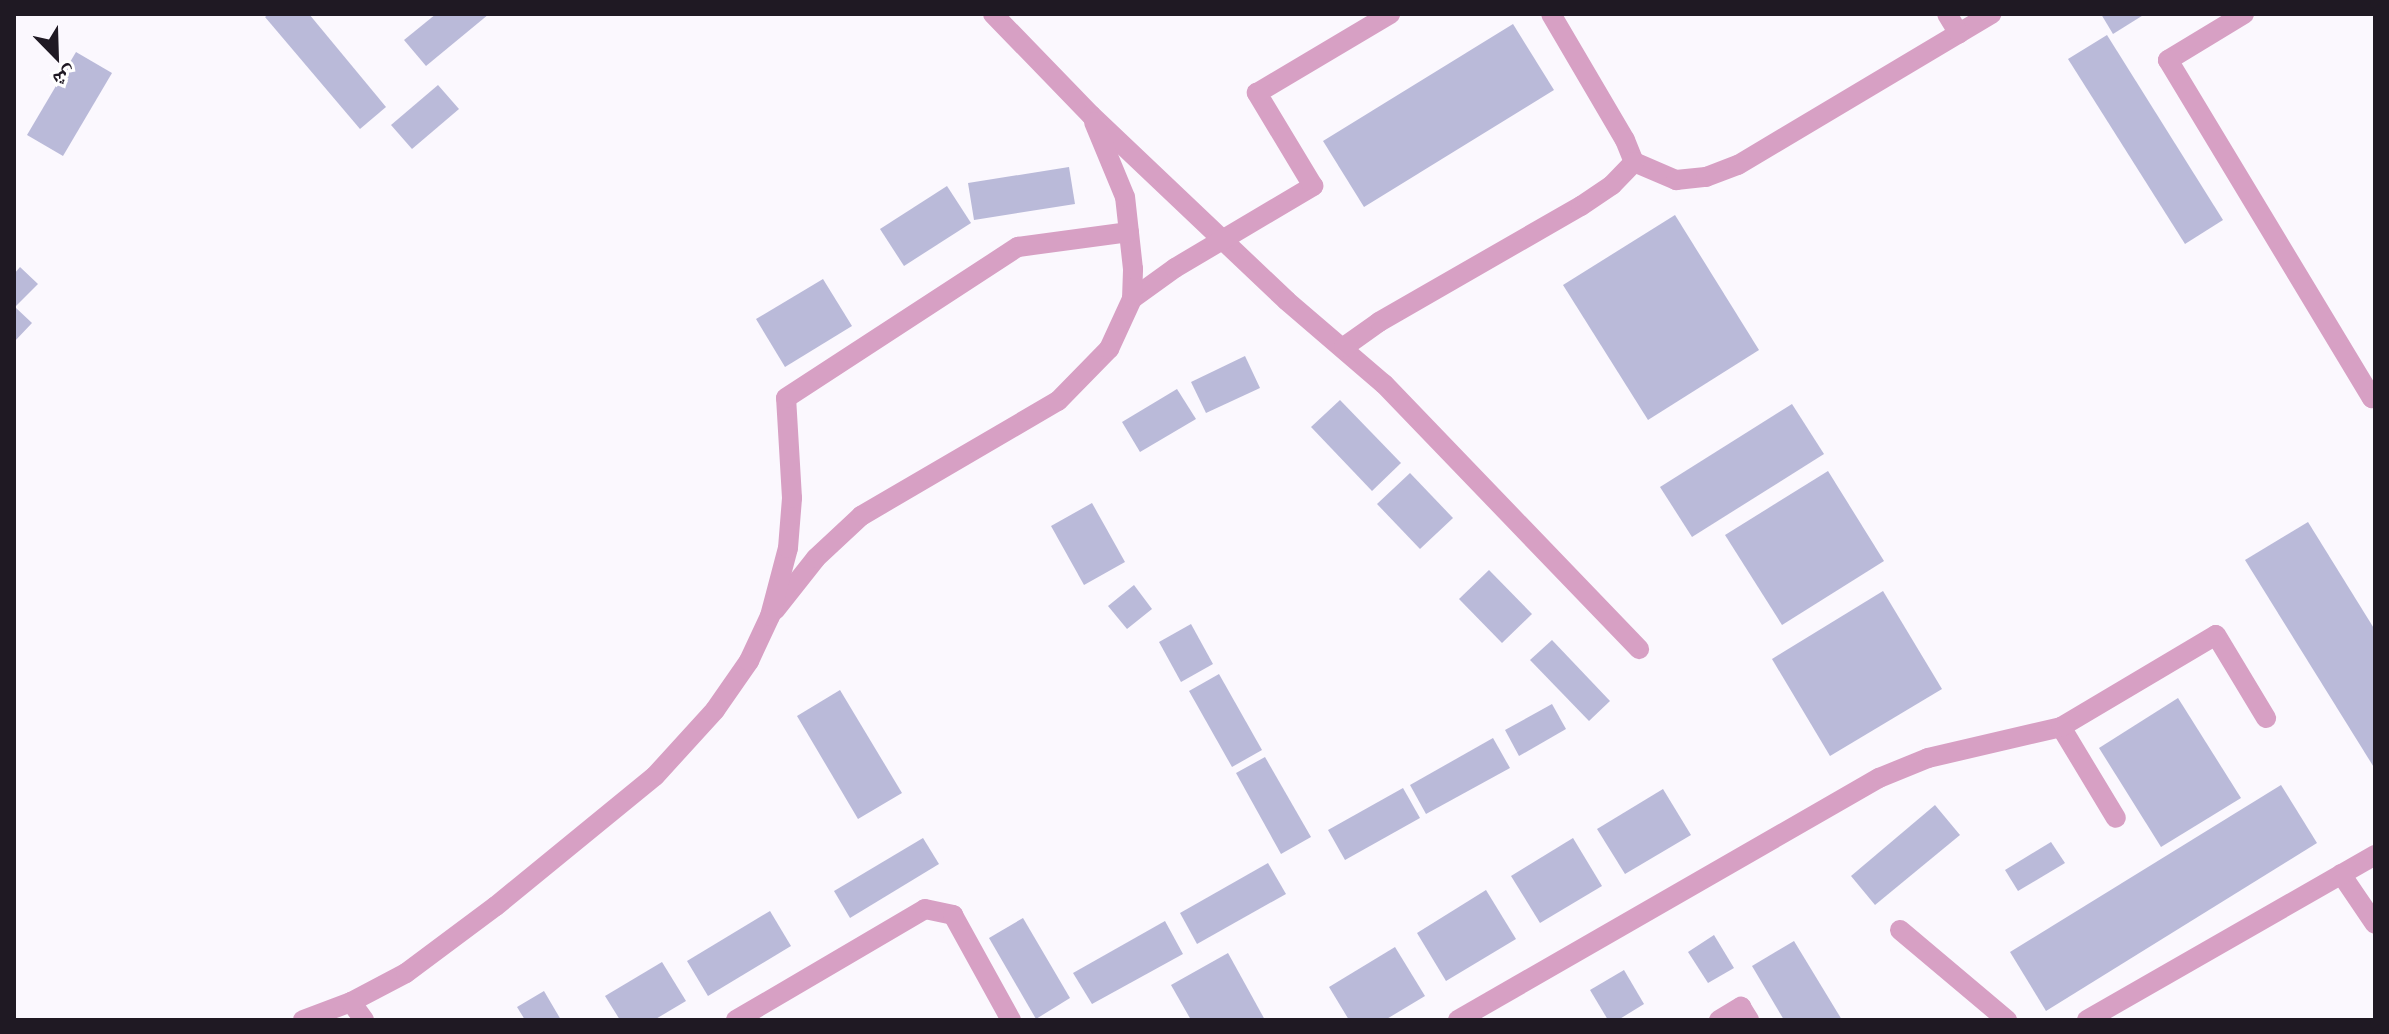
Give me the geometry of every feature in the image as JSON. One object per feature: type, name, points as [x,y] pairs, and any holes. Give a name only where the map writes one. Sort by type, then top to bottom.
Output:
[{"type":"lane","points":[[993,14],[1091,115],[1287,301],[1344,347],[1639,649]]},
{"type":"lane","points":[[1132,299],[1223,239],[1313,186],[1257,93],[1390,14]]},
{"type":"lane","points":[[1551,14],[1625,140],[1634,162],[1676,180],[1706,177],[1738,165],[1991,14]]},
{"type":"lane","points":[[1947,14],[1959,34]]},
{"type":"lane","points":[[2244,14],[2168,60],[2372,398],[2375,397]]},
{"type":"lane","points":[[770,616],[816,558],[861,516],[1058,401],[1109,349],[1132,299],[1129,232],[1125,197],[1091,115]]},
{"type":"lane","points":[[1344,347],[1379,322],[1581,206],[1612,185],[1634,162]]},
{"type":"lane","points":[[303,1020],[351,1002],[406,973],[451,940],[655,776],[715,710],[749,661],[770,616],[788,548],[792,498],[786,398],[1018,247],[1129,232]]},
{"type":"lane","points":[[1458,1020],[1879,778],[1928,758],[2061,727],[2216,635],[2266,718]]},
{"type":"lane","points":[[2061,727],[2116,818]]},
{"type":"lane","points":[[2087,1020],[2375,855]]},
{"type":"lane","points":[[2341,874],[2375,924]]},
{"type":"lane","points":[[736,1020],[925,909],[953,915],[1011,1020]]},
{"type":"lane","points":[[1900,930],[2007,1020]]},
{"type":"lane","points":[[351,1002],[364,1020]]},
{"type":"lane","points":[[1719,1020],[1741,1007],[1749,1020]]},
{"type":"building","points":[[269,14],[309,14],[386,107],[360,129],[265,17]]},
{"type":"building","points":[[436,14],[489,14],[426,66],[404,40]]},
{"type":"building","points":[[2101,14],[2145,14],[2113,34]]},
{"type":"building","points":[[1513,24],[1554,90],[1364,207],[1323,141]]},
{"type":"building","points":[[2107,35],[2223,220],[2185,244],[2068,59]]},
{"type":"building","points":[[76,52],[112,73],[63,156],[27,135]]},
{"type":"building","points":[[438,85],[459,109],[412,149],[391,125]]},
{"type":"building","points":[[1069,167],[1075,204],[974,220],[968,183]]},
{"type":"building","points":[[947,186],[971,223],[904,266],[880,229]]},
{"type":"building","points":[[1675,215],[1759,350],[1648,420],[1563,285]]},
{"type":"building","points":[[20,267],[38,284],[15,307],[32,323],[14,342],[14,274]]},
{"type":"building","points":[[823,279],[852,326],[785,367],[756,319]]},
{"type":"building","points":[[1245,356],[1260,388],[1206,413],[1191,382]]},
{"type":"building","points":[[1177,389],[1196,419],[1140,452],[1122,422]]},
{"type":"building","points":[[1340,400],[1401,463],[1372,491],[1311,427]]},
{"type":"building","points":[[1792,404],[1824,454],[1692,537],[1660,487]]},
{"type":"building","points":[[1828,471],[1884,561],[1782,625],[1725,535]]},
{"type":"building","points":[[1410,473],[1453,518],[1420,549],[1377,504]]},
{"type":"building","points":[[1092,503],[1125,562],[1084,585],[1051,526]]},
{"type":"building","points":[[2308,522],[2375,630],[2375,769],[2245,560]]},
{"type":"building","points":[[1489,570],[1532,614],[1502,643],[1459,599]]},
{"type":"building","points":[[1134,585],[1152,609],[1127,629],[1108,606]]},
{"type":"building","points":[[1883,591],[1942,689],[1830,756],[1772,659]]},
{"type":"building","points":[[1191,624],[1213,664],[1181,682],[1159,642]]},
{"type":"building","points":[[1552,640],[1610,701],[1589,721],[1530,660]]},
{"type":"building","points":[[1219,674],[1262,750],[1232,767],[1189,691]]},
{"type":"building","points":[[840,690],[902,793],[858,819],[797,716]]},
{"type":"building","points":[[2178,698],[2241,798],[2161,847],[2099,748]]},
{"type":"building","points":[[1552,704],[1566,729],[1519,756],[1505,730]]},
{"type":"building","points":[[1493,738],[1510,768],[1426,814],[1410,785]]},
{"type":"building","points":[[1265,757],[1311,837],[1281,854],[1236,773]]},
{"type":"building","points":[[2281,785],[2317,843],[2046,1011],[2010,952]]},
{"type":"building","points":[[1403,788],[1420,818],[1345,860],[1328,830]]},
{"type":"building","points":[[1663,789],[1691,835],[1625,874],[1597,829]]},
{"type":"building","points":[[1935,805],[1960,835],[1875,905],[1851,876]]},
{"type":"building","points":[[923,838],[939,864],[850,918],[834,891]]},
{"type":"building","points":[[1573,838],[1602,886],[1540,923],[1511,876]]},
{"type":"building","points":[[2051,842],[2065,863],[2018,891],[2005,870]]},
{"type":"building","points":[[1268,863],[1286,894],[1197,944],[1180,913]]},
{"type":"building","points":[[1486,890],[1516,939],[1446,981],[1417,933]]},
{"type":"building","points":[[770,911],[791,946],[708,996],[687,961]]},
{"type":"building","points":[[1023,918],[1070,998],[1036,1019],[989,938]]},
{"type":"building","points":[[1165,921],[1183,954],[1092,1004],[1073,973]]},
{"type":"building","points":[[1714,935],[1734,968],[1708,983],[1688,952]]},
{"type":"building","points":[[1794,941],[1842,1020],[1784,1020],[1752,966]]},
{"type":"building","points":[[1395,947],[1425,996],[1385,1020],[1349,1020],[1329,987]]},
{"type":"building","points":[[1228,953],[1265,1020],[1191,1020],[1171,985]]},
{"type":"building","points":[[662,962],[686,1001],[654,1020],[620,1020],[605,996]]},
{"type":"building","points":[[1624,970],[1644,1004],[1618,1020],[1608,1020],[1590,990]]},
{"type":"building","points":[[544,991],[561,1020],[525,1020],[517,1007]]}]
